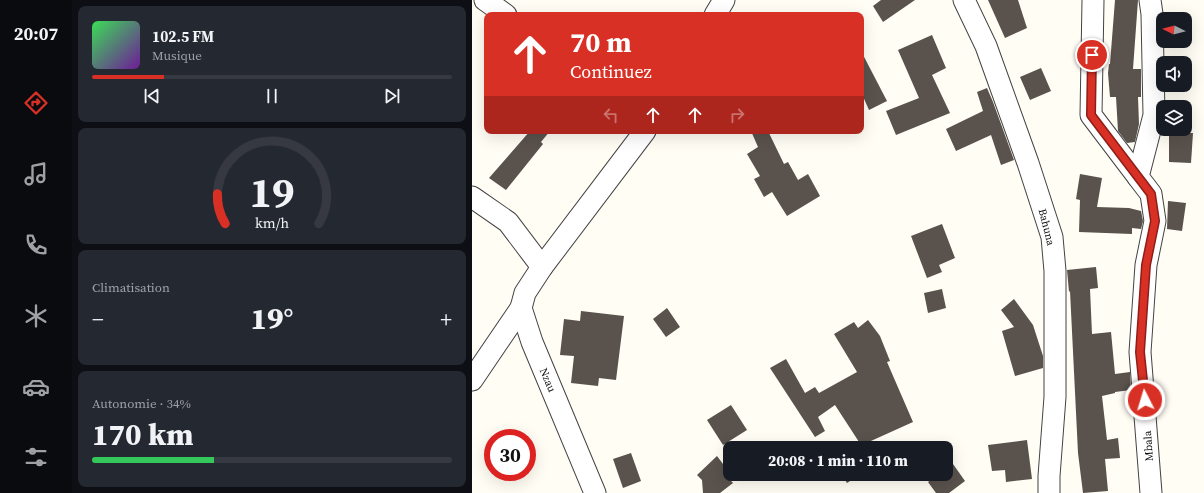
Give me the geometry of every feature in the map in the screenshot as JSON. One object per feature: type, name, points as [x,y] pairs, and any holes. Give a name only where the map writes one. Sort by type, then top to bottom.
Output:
[{"type":"street","points":[[485,0],[502,12]]},
{"type":"street","points":[[717,12],[724,0]]},
{"type":"street","name":"Bahuna","points":[[964,0],[986,46],[1028,163],[1052,237],[1055,271],[1056,397],[1050,493]]},
{"type":"street","name":"Mbala","points":[[1093,0],[1091,115],[1151,194],[1155,221],[1146,265],[1140,352],[1151,493]]},
{"type":"street","points":[[1138,177],[1154,115],[1152,14],[1150,0]]},
{"type":"street","points":[[472,380],[521,308],[525,294],[542,267],[643,134]]},
{"type":"street","points":[[472,197],[508,222],[542,267]]},
{"type":"street","name":"Nzau","points":[[521,308],[532,342],[595,493]]},
{"type":"building","points":[[881,0],[915,0],[883,22],[873,6]]},
{"type":"building","points":[[988,0],[1018,0],[1027,28],[1005,38]]},
{"type":"building","points":[[1115,0],[1138,0],[1133,69],[1141,69],[1141,97],[1138,97],[1139,124],[1135,142],[1127,143],[1118,131],[1116,97],[1110,97],[1108,73]]},
{"type":"building","points":[[932,35],[946,68],[932,75],[950,113],[896,135],[886,111],[919,98],[898,50]]},
{"type":"building","points":[[864,57],[887,101],[869,110],[864,99]]},
{"type":"building","points":[[1041,68],[1051,91],[1030,100],[1020,77]]},
{"type":"building","points":[[987,88],[1014,160],[1001,165],[991,135],[956,151],[946,129],[983,111],[977,92]]},
{"type":"building","points":[[1193,133],[1191,163],[1169,162],[1169,136],[1192,136]]},
{"type":"building","points":[[527,134],[548,134],[541,142],[543,144],[506,190],[489,178]]},
{"type":"building","points":[[752,134],[769,134],[784,164],[788,162],[798,180],[808,174],[820,196],[787,216],[772,192],[764,197],[754,179],[760,176],[747,154],[758,147]]},
{"type":"building","points":[[1080,174],[1102,178],[1097,207],[1129,208],[1141,211],[1143,221],[1141,229],[1132,228],[1132,234],[1079,232],[1080,200],[1076,199]]},
{"type":"building","points":[[1168,201],[1186,203],[1182,231],[1167,229]]},
{"type":"building","points":[[942,224],[955,258],[939,265],[942,272],[927,278],[911,236]]},
{"type":"building","points":[[1096,267],[1098,288],[1090,289],[1092,334],[1111,332],[1115,374],[1130,372],[1131,390],[1115,392],[1102,396],[1107,440],[1118,438],[1120,458],[1105,459],[1108,491],[1083,493],[1078,453],[1070,291],[1069,292],[1067,270]]},
{"type":"building","points":[[942,289],[946,308],[928,313],[924,293]]},
{"type":"building","points":[[1014,299],[1033,325],[1043,356],[1043,368],[1015,376],[1002,331],[1014,327],[1001,310]]},
{"type":"building","points":[[667,308],[680,327],[666,337],[653,319]]},
{"type":"building","points":[[581,311],[624,316],[616,380],[599,378],[598,386],[571,383],[574,356],[560,355],[564,319],[580,321]]},
{"type":"building","points":[[868,320],[880,336],[890,361],[887,362],[913,422],[871,441],[858,441],[835,405],[818,417],[825,431],[815,437],[770,368],[786,359],[805,393],[815,387],[819,393],[857,372],[834,334],[854,322],[858,328]]},
{"type":"building","points":[[731,405],[747,430],[729,441],[723,441],[723,445],[707,420]]},
{"type":"building","points":[[1027,440],[1032,479],[1006,482],[1005,470],[992,471],[988,445]]},
{"type":"building","points":[[631,453],[641,481],[623,488],[613,459]]},
{"type":"building","points":[[717,456],[723,464],[723,481],[731,481],[733,483],[720,493],[703,493],[702,480],[697,475]]},
{"type":"building","points":[[953,464],[965,481],[949,493],[936,493],[928,482],[953,481]]},
{"type":"route","points":[[1092,55],[1091,115],[1151,194],[1155,221],[1146,265],[1140,352],[1145,400]]}]
